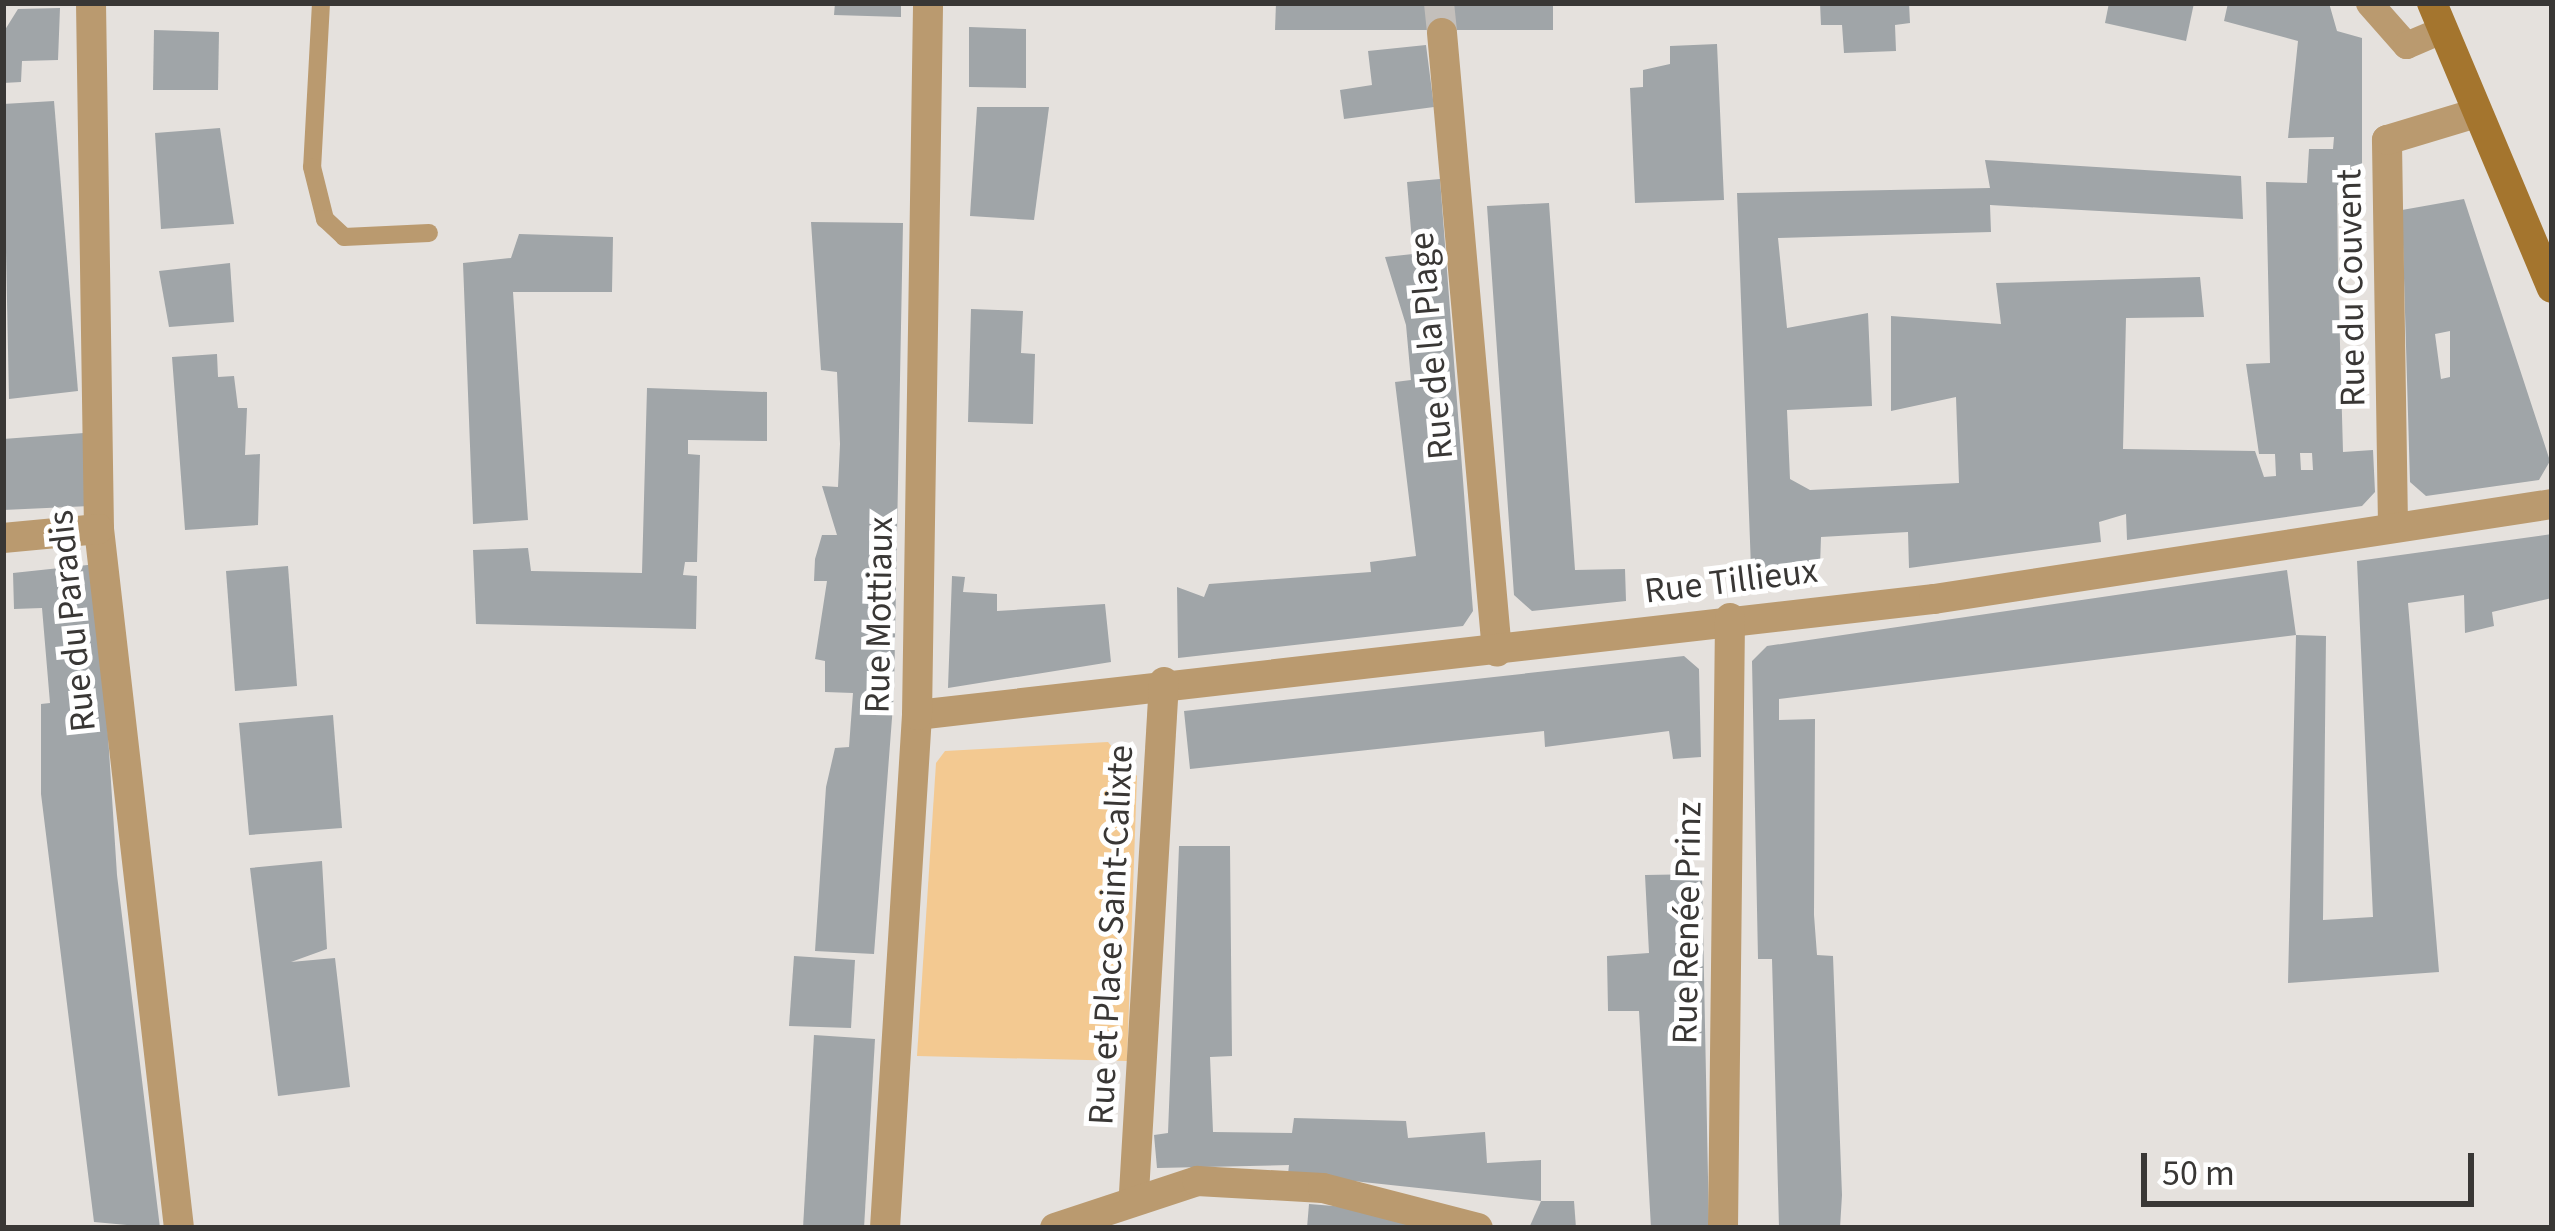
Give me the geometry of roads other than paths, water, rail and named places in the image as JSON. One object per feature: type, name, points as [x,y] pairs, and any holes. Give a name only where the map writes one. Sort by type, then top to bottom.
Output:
[{"type":"main road","points":[[2436,16],[2473,114],[2552,288]]},
{"type":"street","name":"Rue du Paradis","points":[[91,3],[99,529],[179,1228]]},
{"type":"street","name":"Rue Mottiaux","points":[[885,1228],[917,715],[928,3]]},
{"type":"street","points":[[2369,3],[2406,45],[2436,16]]},
{"type":"street","name":"Rue de la Plage","points":[[1442,33],[1497,652]]},
{"type":"street","name":"Rue du Couvent","points":[[2393,525],[2387,140],[2473,114]]},
{"type":"street","name":"Rue Tillieux","points":[[917,715],[1164,682],[1497,652],[1730,618],[1934,599],[2552,504]]},
{"type":"street","points":[[3,538],[99,529]]},
{"type":"street","name":"Rue Renée Prinz","points":[[1723,1228],[1730,618]]},
{"type":"street","name":"Rue et Place Saint-Calixte","points":[[1135,1193],[1164,682]]},
{"type":"street","points":[[1055,1228],[1135,1193],[1197,1181],[1323,1188],[1478,1228]]},
{"type":"lane","points":[[321,3],[312,167],[325,219],[344,237],[429,233]]},
{"type":"tunnel","points":[[1439,3],[1442,33]]}]
